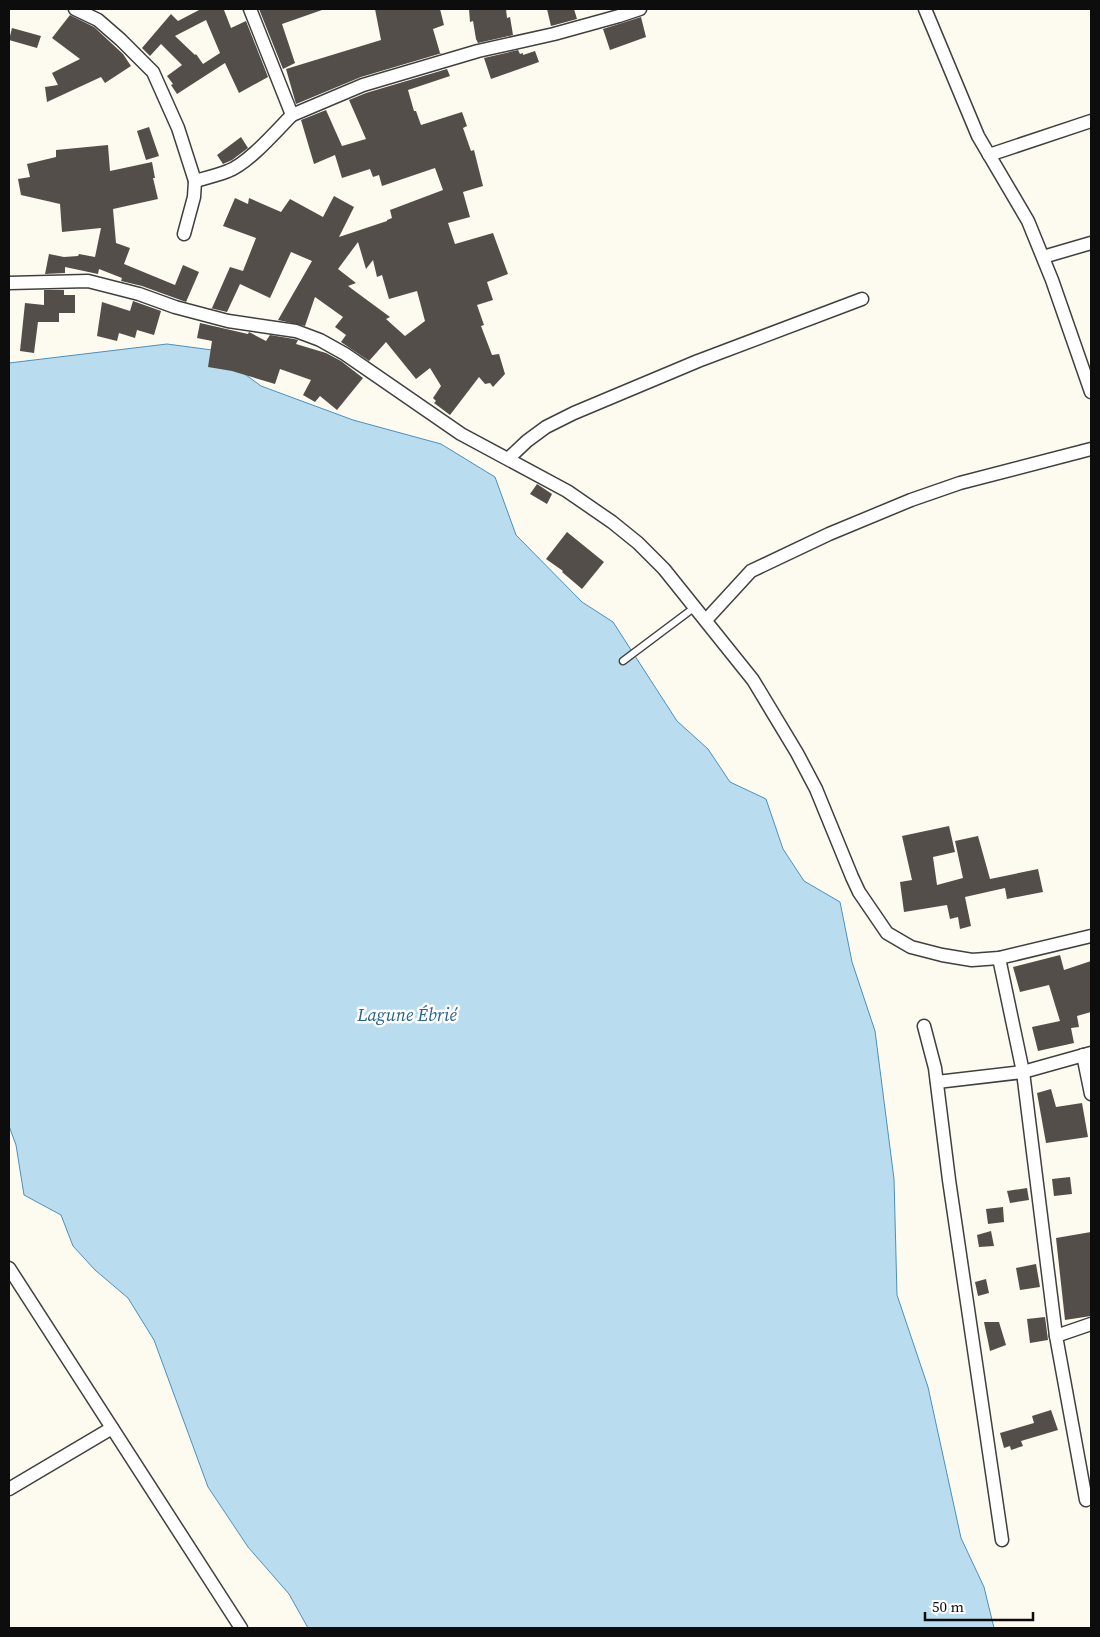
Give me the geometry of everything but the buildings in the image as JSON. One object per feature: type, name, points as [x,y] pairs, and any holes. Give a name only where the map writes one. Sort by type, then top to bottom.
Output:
[{"type":"street","points":[[75,9],[98,20],[122,40],[153,72],[178,128],[195,181],[194,197],[184,234]]},
{"type":"street","points":[[250,9],[292,115]]},
{"type":"street","points":[[195,181],[230,171],[240,165],[292,115],[363,86],[478,51],[564,31],[640,9]]},
{"type":"street","points":[[925,9],[978,136],[1028,221],[1043,257],[1091,392]]},
{"type":"street","points":[[989,155],[1091,120]]},
{"type":"street","points":[[1043,257],[1091,243]]},
{"type":"street","points":[[9,283],[88,281],[139,294],[175,307],[228,321],[296,331],[320,340],[344,354],[461,434],[567,490],[638,543],[664,569],[753,680],[797,753],[816,790],[859,892],[887,932],[911,947],[972,960],[999,958],[1091,936]]},
{"type":"street","points":[[509,458],[526,441],[546,427],[574,413],[698,361],[862,300]]},
{"type":"street","points":[[706,620],[751,571],[829,534],[911,500],[960,483],[1091,449]]},
{"type":"street","points":[[999,958],[1023,1072],[1056,1336],[1086,1500]]},
{"type":"street","points":[[924,1026],[935,1068],[949,1180],[1002,1540]]},
{"type":"street","points":[[937,1082],[1023,1072],[1087,1054],[1091,1094]]},
{"type":"street","points":[[9,1268],[241,1628]]},
{"type":"street","points":[[1056,1336],[1091,1324]]},
{"type":"street","points":[[9,1489],[112,1428]]},
{"type":"lane","points":[[624,661],[695,607]]},
{"type":"water","name":"Lagune Ébrié","points":[[167,344],[212,350],[261,386],[353,420],[441,444],[495,477],[516,535],[582,602],[613,622],[677,721],[708,749],[730,782],[766,799],[783,849],[804,881],[840,902],[852,962],[875,1031],[894,1179],[897,1295],[928,1387],[961,1538],[984,1587],[994,1628],[308,1628],[289,1594],[248,1547],[208,1487],[154,1340],[128,1298],[95,1270],[73,1246],[61,1215],[24,1195],[16,1145],[9,1126],[9,363]]}]
